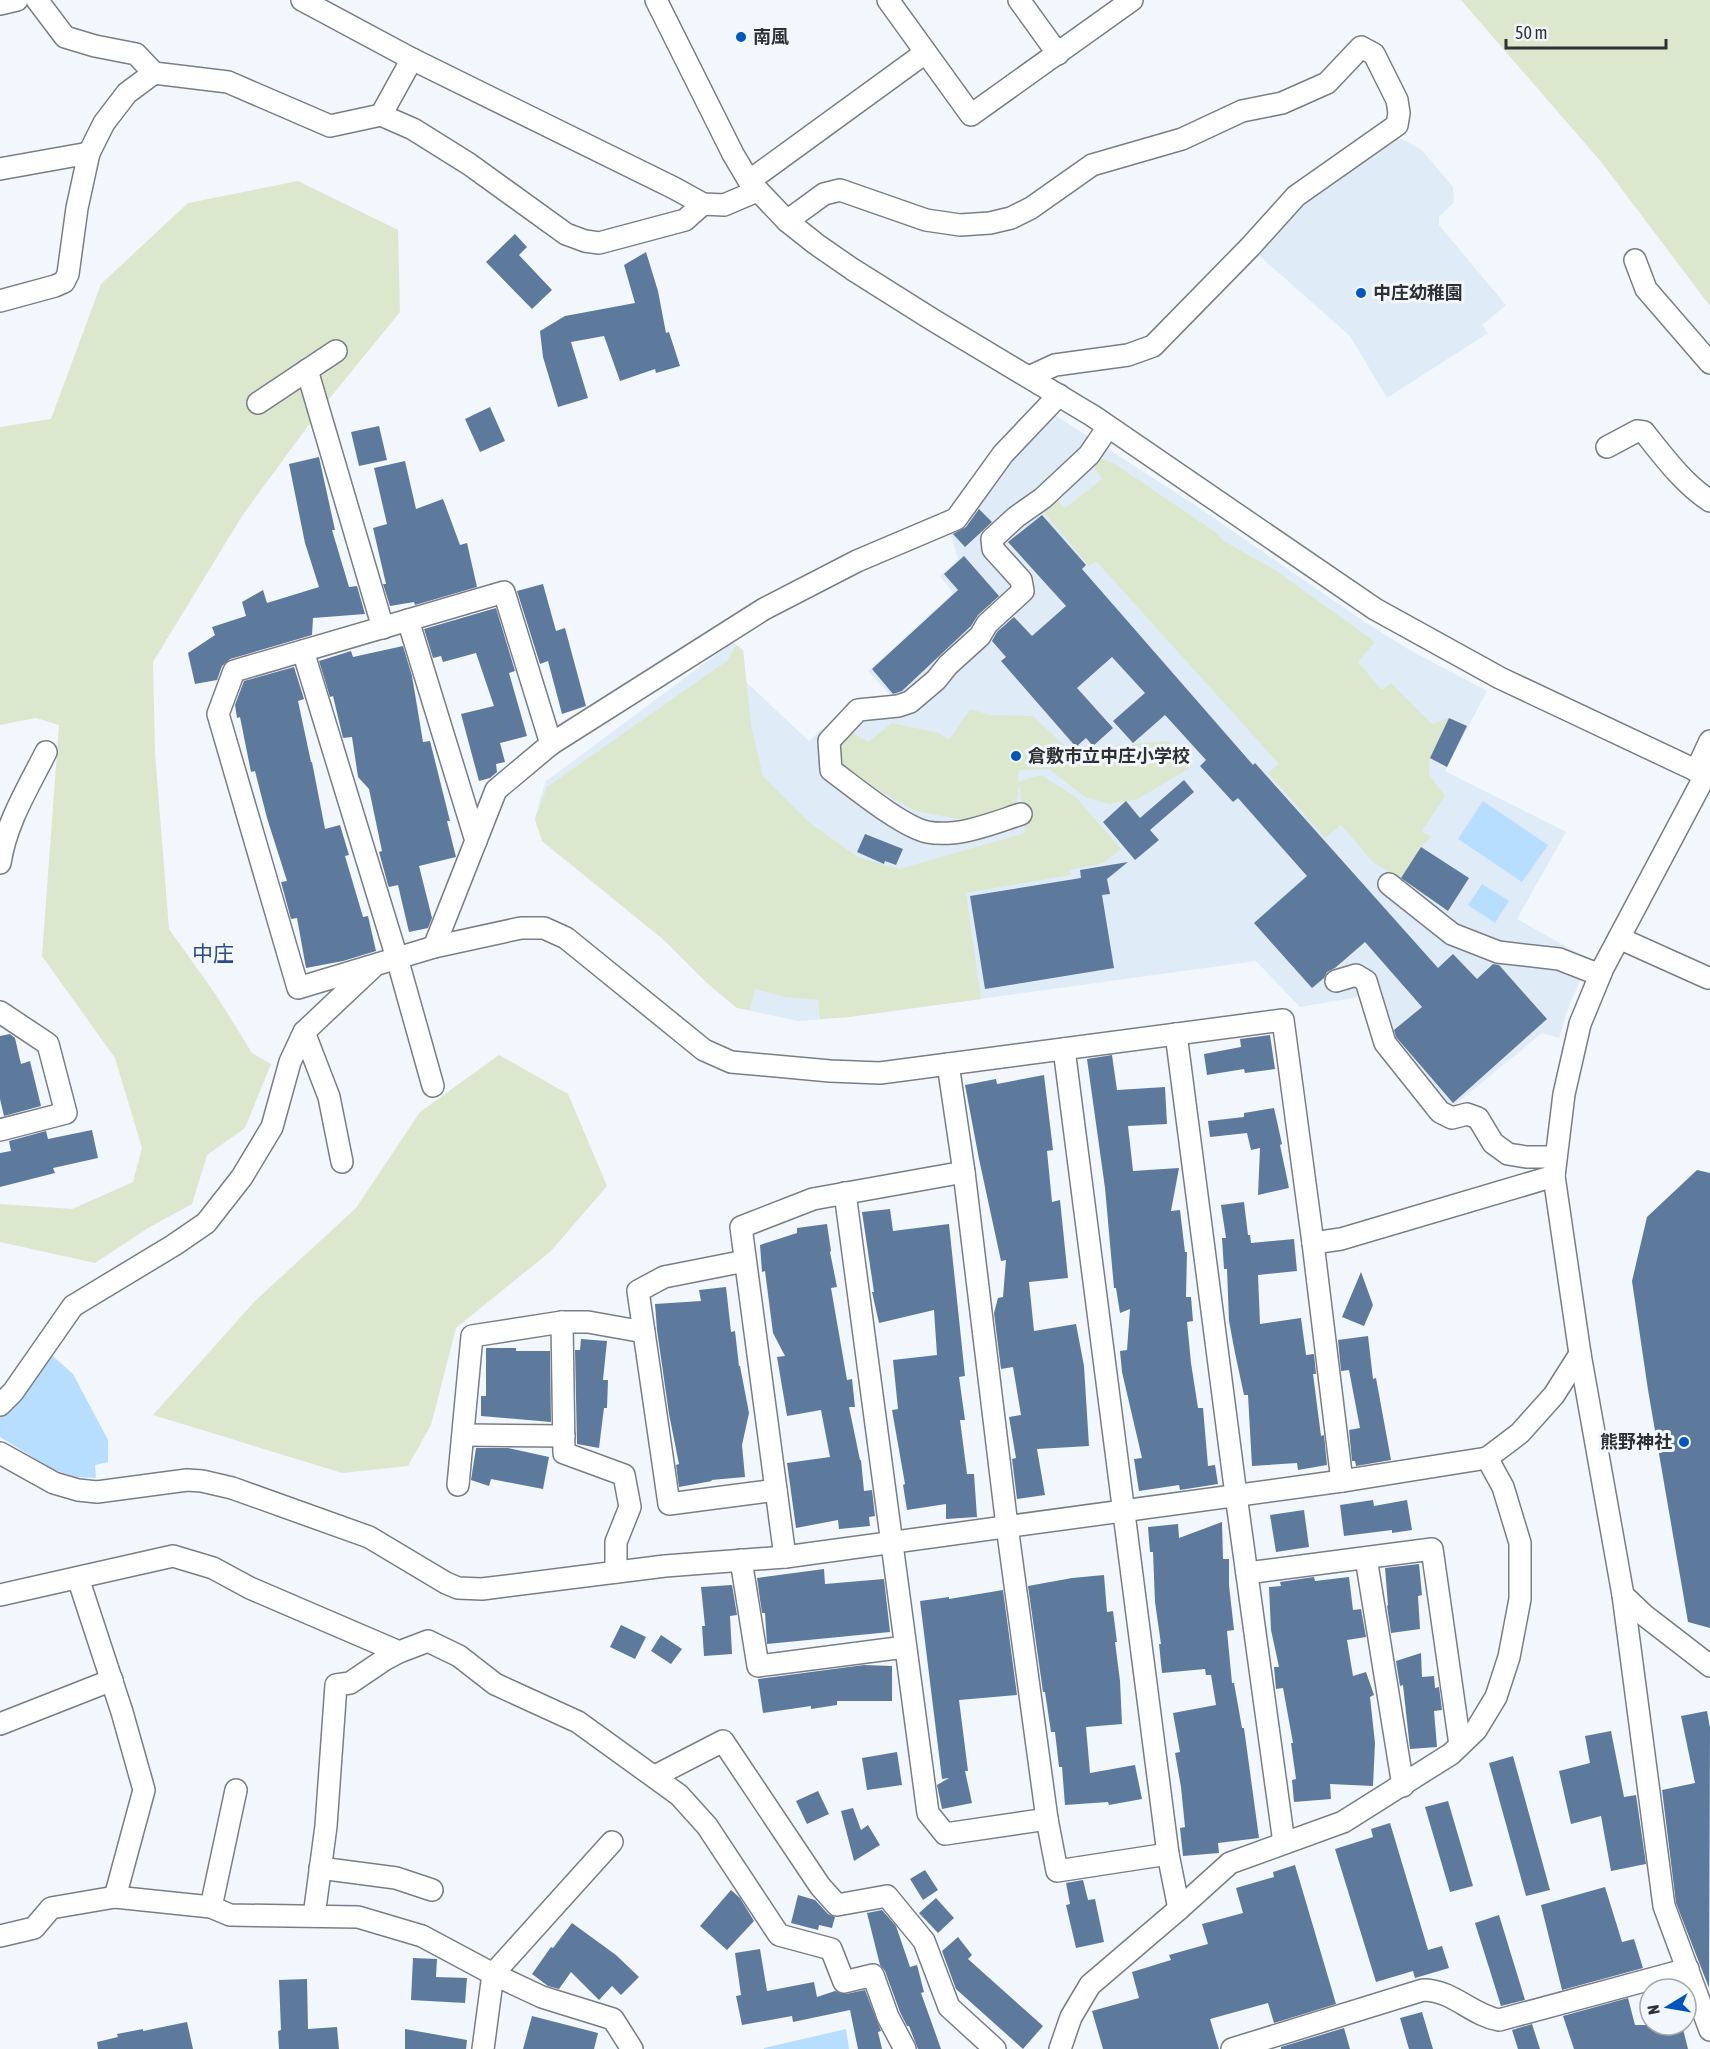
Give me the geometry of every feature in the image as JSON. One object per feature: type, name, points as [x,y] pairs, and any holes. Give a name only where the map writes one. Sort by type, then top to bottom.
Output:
[{"type":"street","points":[[0,4],[17,0]]},
{"type":"street","points":[[37,0],[65,38],[136,54],[154,73],[228,82],[330,126],[381,115],[423,134],[566,234],[585,241],[600,243],[685,220],[703,204]]},
{"type":"street","points":[[302,0],[412,59],[703,204],[724,205],[753,186],[925,53]]},
{"type":"street","points":[[656,0],[733,154],[753,186],[787,221],[852,269],[1108,427],[1375,609],[1500,678],[1704,774]]},
{"type":"street","points":[[888,0],[971,115],[1132,0]]},
{"type":"street","points":[[1019,0],[1058,54]]},
{"type":"street","points":[[787,221],[824,194],[840,190],[926,220],[960,225],[990,223],[1011,218],[1031,208],[1092,165],[1182,139],[1242,111],[1282,103],[1327,83],[1361,47],[1374,54],[1397,100],[1399,113],[1397,125],[1296,196],[1250,247],[1153,345],[1128,355],[1055,364],[1029,377]]},
{"type":"street","points":[[381,115],[412,59]]},
{"type":"street","points":[[0,301],[64,282],[68,274],[77,208],[89,153],[104,123],[127,93],[154,73]]},
{"type":"street","points":[[0,169],[89,153]]},
{"type":"street","points":[[1635,260],[1647,289],[1710,363]]},
{"type":"street","points":[[258,403],[336,351]]},
{"type":"street","points":[[307,370],[383,628]]},
{"type":"street","points":[[434,948],[496,790],[551,744],[764,609],[857,561],[956,519],[1003,454],[1059,395]]},
{"type":"street","points":[[1022,814],[955,832],[928,832],[908,824],[831,770],[829,741],[858,710],[898,706],[910,702],[936,680],[948,665],[980,636],[987,624],[1023,591],[1021,580],[993,549],[992,539],[1016,517],[1043,498],[1089,455],[1108,427]]},
{"type":"street","points":[[1606,447],[1637,430],[1644,432],[1674,469],[1710,501]]},
{"type":"street","points":[[551,744],[504,592],[234,671],[218,714],[298,988],[434,948],[521,928],[544,928],[566,938],[704,1050],[731,1062],[830,1071],[880,1072],[1283,1020],[1342,1481]]},
{"type":"street","points":[[408,620],[476,841]]},
{"type":"street","points":[[303,651],[397,958],[433,1086]]},
{"type":"street","points":[[1710,741],[1704,774],[1600,975],[1580,1024],[1564,1094],[1555,1166],[1580,1354],[1623,1595],[1665,1906],[1710,2030]]},
{"type":"street","points":[[0,862],[8,808],[46,752]]},
{"type":"street","points":[[1389,884],[1452,934],[1498,952],[1559,959],[1600,975]]},
{"type":"street","points":[[1619,938],[1709,977]]},
{"type":"street","points":[[0,1405],[13,1392],[73,1306],[206,1223],[242,1177],[272,1127],[290,1062],[304,1032],[375,965]]},
{"type":"street","points":[[1336,981],[1356,975],[1366,981],[1385,1043],[1440,1112],[1452,1118],[1467,1114],[1478,1118],[1493,1143],[1508,1154],[1555,1166]]},
{"type":"street","points":[[0,1012],[48,1044],[66,1113],[0,1130]]},
{"type":"street","points":[[304,1032],[329,1096],[342,1162]]},
{"type":"street","points":[[1176,1034],[1284,1843]]},
{"type":"street","points":[[1064,1049],[1168,1854],[1179,1909]]},
{"type":"street","points":[[948,1064],[964,1172],[1007,1526],[1047,1819],[1057,1871],[1168,1854]]},
{"type":"street","points":[[1313,1243],[1341,1239],[1555,1166]]},
{"type":"street","points":[[785,1557],[741,1227],[813,1199],[964,1172]]},
{"type":"street","points":[[845,1193],[928,1814],[945,1834],[1047,1819]]},
{"type":"street","points":[[745,1261],[664,1277],[638,1291],[669,1504],[776,1490]]},
{"type":"street","points":[[458,1485],[472,1336],[562,1322],[588,1322],[644,1332]]},
{"type":"street","points":[[562,1322],[564,1454],[624,1474],[630,1506],[616,1542],[616,1572]]},
{"type":"street","points":[[0,1453],[54,1483],[78,1490],[97,1492],[187,1479],[232,1488],[369,1537],[458,1588],[482,1589],[665,1566],[785,1557],[1342,1481],[1487,1458],[1520,1433],[1548,1403],[1580,1354]]},
{"type":"street","points":[[463,1436],[564,1436]]},
{"type":"street","points":[[1060,2049],[1071,2017],[1090,1984],[1230,1863],[1343,1822],[1451,1754],[1476,1730],[1496,1697],[1509,1657],[1520,1599],[1520,1543],[1503,1487],[1487,1458]]},
{"type":"street","points":[[1247,1574],[1432,1549],[1460,1745]]},
{"type":"street","points":[[0,1595],[173,1556],[213,1568],[250,1588],[399,1653]]},
{"type":"street","points":[[1366,1558],[1403,1786]]},
{"type":"street","points":[[741,1560],[758,1666],[905,1647]]},
{"type":"street","points":[[78,1578],[112,1680],[144,1790],[115,1897]]},
{"type":"street","points":[[1623,1595],[1644,1615],[1710,1666]]},
{"type":"street","points":[[314,1916],[330,1784],[336,1685],[351,1683],[384,1660],[428,1641],[459,1656],[495,1684],[578,1722],[679,1795],[707,1826],[779,1935],[831,1949],[844,1982],[873,1974],[888,2016],[905,2049]]},
{"type":"street","points":[[0,1724],[112,1680]]},
{"type":"street","points":[[655,1776],[723,1741],[820,1886],[837,1905],[887,1896],[924,1941],[949,2007],[995,2049]]},
{"type":"street","points":[[211,1907],[236,1790]]},
{"type":"street","points":[[483,2049],[493,1974],[612,1842]]},
{"type":"street","points":[[320,1868],[396,1878],[432,1890]]},
{"type":"street","points":[[0,1936],[34,1928],[51,1908],[115,1897],[211,1907],[230,1915],[358,1917],[422,1936],[542,1997],[613,2019],[632,2049]]},
{"type":"street","points":[[1232,2049],[1423,1990],[1435,1990],[1452,1996],[1487,2018],[1498,2020],[1688,1969]]},
{"type":"shaded area","points":[[1397,137],[1422,150],[1453,187],[1454,202],[1439,217],[1439,225],[1506,305],[1482,325],[1488,333],[1387,398],[1350,336],[1256,253],[1317,186]]},
{"type":"shaded area","name":"倉敷市立中庄小学校","points":[[1055,415],[1192,503],[1365,622],[1408,649],[1487,691],[1445,771],[1566,832],[1517,919],[1589,959],[1567,1011],[1559,1038],[1542,1033],[1434,1122],[1378,1045],[1364,996],[1300,1007],[1256,961],[849,1017],[798,1021],[737,1008],[707,983],[664,940],[542,841],[535,819],[545,782],[733,642],[743,650],[746,682],[809,741],[849,704],[894,699],[868,671],[953,593],[940,576],[958,559],[949,530],[1010,457]]},
{"type":"green space","points":[[1461,0],[1710,0],[1710,306],[1602,163]]},
{"type":"green space","points":[[298,181],[398,230],[400,312],[316,415],[242,516],[153,662],[155,753],[169,929],[216,995],[252,1053],[271,1064],[245,1128],[207,1155],[192,1204],[148,1228],[95,1263],[0,1242],[0,1204],[72,1209],[133,1182],[142,1148],[115,1058],[42,956],[59,725],[36,718],[0,725],[0,427],[51,419],[101,284],[188,203]]},
{"type":"green space","points":[[1101,458],[1115,464],[1215,532],[1224,541],[1278,572],[1375,642],[1358,662],[1382,690],[1391,683],[1432,724],[1449,718],[1430,758],[1429,775],[1445,796],[1422,831],[1431,837],[1421,847],[1400,879],[1373,862],[1341,825],[1325,838],[1268,773],[1279,764],[1096,561],[1089,566],[1041,509],[1054,497],[1065,508],[1102,479],[1094,467]]},
{"type":"green space","points":[[736,645],[743,650],[751,726],[763,776],[810,823],[858,857],[899,869],[1025,833],[1019,785],[1016,807],[965,820],[915,811],[838,767],[836,747],[848,730],[868,742],[892,723],[939,733],[949,740],[970,709],[990,715],[1033,716],[1069,750],[1168,741],[1193,766],[1138,799],[1109,804],[1085,797],[1049,769],[1019,770],[1018,782],[1041,775],[1076,797],[1121,849],[1103,863],[1070,870],[1071,875],[966,893],[981,999],[820,1019],[818,1000],[785,997],[755,989],[750,1010],[737,1008],[707,983],[664,940],[542,841],[535,819],[547,787],[728,660]]},
{"type":"green space","points":[[499,1055],[568,1094],[607,1186],[551,1251],[456,1328],[431,1425],[408,1466],[342,1473],[153,1415],[255,1301],[356,1208],[420,1112]]},
{"type":"water","points":[[1483,801],[1548,845],[1522,882],[1458,839]]},
{"type":"water","points":[[1482,884],[1509,901],[1495,923],[1468,905]]},
{"type":"water","points":[[48,1352],[73,1374],[108,1440],[108,1462],[95,1465],[96,1478],[75,1477],[52,1469],[0,1437],[0,1412]]},
{"type":"water","points":[[846,2029],[849,2049],[764,2049],[764,2048]]},
{"type":"building","points":[[515,234],[527,247],[519,255],[552,290],[532,309],[486,262]]},
{"type":"building","points":[[646,252],[658,291],[666,333],[669,332],[680,366],[656,373],[655,369],[620,381],[604,336],[571,342],[588,398],[558,407],[543,357],[540,331],[565,316],[635,303],[624,265]]},
{"type":"building","points":[[490,407],[505,441],[480,452],[465,419]]},
{"type":"building","points":[[379,426],[387,460],[359,466],[351,432]]},
{"type":"building","points":[[319,457],[335,530],[332,530],[349,587],[357,586],[365,614],[313,618],[312,635],[230,659],[222,666],[217,680],[195,684],[188,653],[215,635],[212,627],[246,616],[242,602],[263,590],[267,603],[319,587],[305,543],[289,464]]},
{"type":"building","points":[[405,461],[416,509],[443,499],[460,545],[467,543],[477,587],[415,605],[414,602],[390,606],[383,584],[386,584],[373,528],[387,524],[374,468]]},
{"type":"building","points":[[979,509],[992,522],[965,547],[953,534],[966,527]]},
{"type":"building","points":[[1042,515],[1086,565],[1082,569],[1253,765],[1255,763],[1438,968],[1453,954],[1477,979],[1493,964],[1499,965],[1547,1019],[1453,1103],[1396,1037],[1394,1030],[1422,1007],[1365,942],[1335,968],[1327,972],[1324,978],[1312,988],[1254,923],[1307,876],[1238,798],[1233,802],[1200,766],[1206,760],[1165,715],[1133,743],[1113,721],[1145,693],[1112,657],[1077,688],[1113,728],[1093,746],[1086,738],[1076,747],[1001,661],[1006,657],[992,641],[997,632],[1014,617],[1032,636],[1066,606],[1008,542]]},
{"type":"building","points":[[964,556],[999,596],[978,615],[971,626],[902,691],[893,694],[872,669],[958,590],[944,574]]},
{"type":"building","points":[[543,584],[556,631],[565,628],[586,706],[562,714],[548,661],[540,664],[517,591]]},
{"type":"building","points":[[496,608],[515,671],[509,673],[527,736],[500,743],[505,762],[496,764],[497,772],[490,778],[479,781],[461,714],[494,706],[476,653],[443,662],[441,656],[433,658],[424,629]]},
{"type":"building","points":[[403,646],[412,676],[423,742],[430,741],[450,821],[447,821],[456,857],[419,866],[432,918],[428,928],[409,932],[398,885],[389,887],[388,885],[379,852],[382,851],[369,789],[358,777],[352,737],[343,738],[333,696],[330,697],[319,661],[351,651],[353,657]]},
{"type":"building","points":[[294,667],[304,699],[298,701],[325,829],[340,825],[349,855],[345,856],[363,917],[368,916],[376,951],[343,961],[306,968],[297,918],[291,919],[281,882],[287,881],[255,771],[251,772],[240,717],[237,718],[235,705],[244,681]]},
{"type":"building","points":[[1449,718],[1467,726],[1447,767],[1430,758]]},
{"type":"building","points":[[1184,780],[1194,792],[1150,830],[1159,840],[1135,860],[1103,822],[1126,801],[1140,818]]},
{"type":"building","points":[[865,834],[903,849],[896,865],[885,861],[884,864],[857,852]]},
{"type":"building","points":[[1421,847],[1469,878],[1448,911],[1401,878]]},
{"type":"building","points":[[1128,862],[1107,879],[1110,894],[1102,895],[1114,968],[985,989],[970,896],[1081,878],[1080,870]]},
{"type":"building","points":[[10,1034],[15,1038],[21,1064],[30,1061],[41,1106],[4,1116],[0,1099],[0,1036]]},
{"type":"building","points":[[1270,1035],[1275,1069],[1245,1073],[1244,1069],[1207,1075],[1204,1054],[1241,1047],[1240,1039]]},
{"type":"building","points":[[1112,1055],[1117,1090],[1165,1087],[1167,1124],[1128,1126],[1133,1171],[1179,1168],[1171,1211],[1180,1210],[1185,1252],[1187,1252],[1186,1297],[1191,1297],[1193,1321],[1187,1322],[1191,1363],[1198,1408],[1203,1408],[1208,1466],[1215,1465],[1218,1484],[1180,1490],[1179,1485],[1139,1491],[1134,1459],[1142,1458],[1122,1372],[1120,1351],[1127,1350],[1130,1309],[1120,1313],[1116,1288],[1114,1288],[1105,1188],[1087,1059]]},
{"type":"building","points":[[1044,1075],[1053,1150],[1047,1151],[1052,1202],[1060,1200],[1068,1278],[1029,1282],[1034,1331],[1076,1324],[1084,1366],[1089,1446],[1037,1449],[1045,1495],[1017,1499],[1012,1459],[1016,1458],[1009,1417],[1021,1415],[1013,1367],[1001,1369],[994,1313],[998,1298],[1003,1297],[1006,1260],[1001,1261],[965,1085],[996,1079],[997,1084]]},
{"type":"building","points":[[1274,1108],[1289,1188],[1258,1195],[1260,1148],[1251,1150],[1247,1133],[1210,1137],[1208,1121],[1244,1117],[1244,1113]]},
{"type":"building","points":[[92,1130],[98,1158],[53,1168],[55,1173],[0,1187],[0,1153],[11,1151],[9,1141],[46,1131],[48,1139]]},
{"type":"building","name":"熊野神社","points":[[1697,1170],[1710,1173],[1710,1628],[1688,1622],[1648,1390],[1632,1281],[1647,1217]]},
{"type":"building","points":[[1244,1202],[1251,1243],[1294,1239],[1297,1271],[1258,1275],[1260,1324],[1301,1318],[1306,1355],[1314,1354],[1316,1374],[1313,1374],[1327,1465],[1298,1470],[1297,1463],[1252,1466],[1248,1395],[1244,1395],[1229,1321],[1227,1269],[1224,1269],[1222,1238],[1226,1238],[1221,1205]]},
{"type":"building","points":[[890,1209],[893,1231],[949,1224],[965,1376],[959,1377],[965,1420],[960,1420],[967,1474],[974,1474],[977,1517],[946,1519],[946,1504],[907,1510],[903,1485],[905,1484],[892,1410],[898,1409],[893,1360],[937,1355],[934,1310],[879,1323],[872,1292],[874,1292],[862,1212]]},
{"type":"building","points":[[827,1224],[837,1287],[831,1288],[847,1380],[852,1379],[855,1407],[849,1407],[861,1460],[864,1491],[872,1490],[875,1516],[869,1517],[870,1526],[839,1529],[838,1520],[796,1528],[787,1463],[830,1457],[821,1410],[787,1416],[777,1357],[785,1356],[773,1333],[765,1271],[762,1272],[760,1245],[797,1233],[797,1228]]},
{"type":"building","points":[[1361,1272],[1373,1305],[1364,1326],[1342,1317]]},
{"type":"building","points":[[726,1287],[731,1332],[735,1331],[739,1366],[749,1413],[742,1445],[745,1477],[711,1480],[679,1487],[676,1465],[679,1464],[669,1414],[655,1304],[701,1301],[699,1290]]},
{"type":"building","points":[[1368,1336],[1373,1379],[1376,1378],[1391,1460],[1356,1466],[1355,1461],[1352,1461],[1349,1430],[1360,1428],[1349,1370],[1341,1371],[1338,1340]]},
{"type":"building","points":[[581,1339],[607,1341],[603,1380],[608,1380],[607,1408],[604,1408],[599,1448],[577,1444],[575,1350],[580,1350]]},
{"type":"building","points":[[486,1348],[550,1351],[551,1422],[481,1416],[481,1396],[486,1396]]},
{"type":"building","points":[[476,1448],[508,1448],[549,1457],[543,1489],[491,1479],[489,1486],[471,1480]]},
{"type":"building","points":[[1373,1500],[1374,1506],[1407,1500],[1412,1530],[1344,1536],[1340,1505]]},
{"type":"building","points":[[1304,1510],[1309,1547],[1276,1552],[1270,1515]]},
{"type":"building","points":[[1222,1522],[1223,1559],[1229,1559],[1229,1585],[1234,1630],[1227,1631],[1232,1683],[1234,1683],[1242,1728],[1244,1728],[1259,1838],[1218,1843],[1219,1853],[1183,1856],[1180,1828],[1185,1827],[1175,1753],[1180,1752],[1173,1713],[1216,1705],[1211,1675],[1206,1675],[1205,1669],[1162,1673],[1153,1552],[1150,1552],[1148,1527],[1178,1524],[1179,1538]]},
{"type":"building","points":[[1419,1564],[1422,1595],[1418,1596],[1420,1629],[1391,1633],[1385,1568]]},
{"type":"building","points":[[824,1569],[825,1584],[884,1579],[890,1632],[767,1644],[765,1613],[762,1613],[757,1578]]},
{"type":"building","points":[[1104,1575],[1107,1612],[1113,1611],[1117,1642],[1115,1642],[1122,1724],[1086,1727],[1090,1773],[1135,1765],[1142,1799],[1109,1805],[1108,1802],[1065,1805],[1062,1767],[1059,1767],[1055,1732],[1051,1732],[1045,1692],[1043,1692],[1028,1586]]},
{"type":"building","points":[[1314,1577],[1315,1581],[1349,1577],[1353,1610],[1361,1609],[1366,1637],[1347,1640],[1353,1676],[1366,1672],[1374,1695],[1370,1697],[1375,1743],[1373,1786],[1330,1784],[1331,1799],[1294,1802],[1292,1780],[1296,1779],[1291,1743],[1293,1743],[1283,1688],[1276,1689],[1274,1667],[1279,1667],[1271,1630],[1269,1587],[1281,1586],[1280,1582]]},
{"type":"building","points":[[732,1585],[737,1615],[730,1616],[732,1654],[704,1656],[702,1626],[705,1626],[701,1587]]},
{"type":"building","points":[[1003,1590],[1017,1695],[959,1700],[968,1771],[965,1771],[972,1803],[942,1809],[937,1785],[949,1778],[942,1779],[920,1601],[949,1597],[949,1599]]},
{"type":"building","points":[[621,1625],[646,1637],[635,1659],[610,1647]]},
{"type":"building","points":[[661,1635],[682,1649],[671,1664],[651,1651]]},
{"type":"building","points":[[1421,1653],[1422,1677],[1434,1676],[1435,1688],[1439,1687],[1442,1710],[1434,1711],[1437,1747],[1410,1749],[1403,1685],[1400,1686],[1396,1661]]},
{"type":"building","points":[[864,1665],[892,1666],[892,1701],[837,1701],[837,1705],[811,1709],[811,1706],[763,1713],[758,1679]]},
{"type":"building","points":[[1707,1711],[1710,1728],[1709,1988],[1676,1903],[1662,1790],[1695,1783],[1681,1716]]},
{"type":"building","points":[[1611,1731],[1624,1797],[1636,1795],[1646,1864],[1611,1871],[1601,1816],[1571,1824],[1559,1771],[1590,1763],[1585,1736]]},
{"type":"building","points":[[897,1752],[902,1785],[867,1790],[862,1758]]},
{"type":"building","points":[[1513,1756],[1550,1890],[1526,1896],[1489,1763]]},
{"type":"building","points":[[818,1791],[829,1814],[807,1824],[796,1801]]},
{"type":"building","points":[[1448,1801],[1473,1886],[1450,1892],[1425,1807]]},
{"type":"building","points":[[853,1808],[861,1830],[868,1825],[880,1845],[854,1861],[841,1811]]},
{"type":"building","points":[[1390,1823],[1428,1950],[1442,1946],[1449,1968],[1415,1978],[1413,1971],[1376,1982],[1335,1849],[1373,1837],[1371,1829]]},
{"type":"building","points":[[1295,1865],[1336,2004],[1274,2023],[1268,2003],[1210,2019],[1219,2049],[1103,2049],[1092,2011],[1139,1998],[1132,1972],[1171,1960],[1169,1955],[1208,1944],[1202,1924],[1243,1913],[1236,1888],[1274,1877],[1273,1872]]},
{"type":"building","points":[[925,1870],[938,1890],[923,1900],[910,1879]]},
{"type":"building","points":[[1083,1880],[1088,1900],[1095,1899],[1104,1942],[1076,1948],[1066,1905],[1070,1904],[1066,1883]]},
{"type":"building","points":[[1605,1887],[1622,1942],[1634,1939],[1643,1968],[1562,1990],[1541,1905]]},
{"type":"building","points":[[731,1890],[740,1898],[754,1921],[727,1950],[700,1926]]},
{"type":"building","points":[[798,1895],[815,1900],[828,1914],[835,1917],[832,1928],[819,1925],[818,1930],[791,1923]]},
{"type":"building","points":[[936,1898],[954,1918],[938,1933],[919,1913]]},
{"type":"building","points":[[882,1910],[896,1926],[910,1967],[917,1965],[924,1992],[921,1993],[941,2049],[918,2049],[909,2026],[900,2012],[885,1971],[880,1965],[867,1913]]},
{"type":"building","points":[[1499,1915],[1525,2000],[1501,2006],[1475,1923]]},
{"type":"building","points":[[572,1923],[616,1955],[639,1977],[621,1995],[612,1986],[599,2000],[571,1972],[559,1989],[548,1986],[532,1974]]},
{"type":"building","points":[[958,1937],[972,1955],[968,1959],[1043,2026],[1023,2049],[956,1989],[942,1951]]},
{"type":"building","points":[[760,1949],[767,1991],[814,1982],[817,1997],[835,1991],[846,1994],[865,1990],[881,2031],[878,2032],[882,2049],[858,2049],[850,2010],[793,2022],[792,2016],[742,2025],[736,1996],[741,1995],[735,1953]]},
{"type":"building","points":[[413,1958],[437,1959],[436,1977],[467,1978],[465,2003],[411,2000]]},
{"type":"building","points":[[307,1979],[308,2029],[337,2027],[339,2049],[279,2049],[278,2031],[281,2030],[279,1980]]},
{"type":"building","points":[[1628,1998],[1635,2025],[1638,2025],[1638,2037],[1685,2037],[1688,2049],[1574,2049],[1563,2016]]},
{"type":"building","points":[[1422,2012],[1433,2049],[1409,2049],[1400,2018]]},
{"type":"building","points":[[532,2016],[598,2033],[594,2049],[523,2049]]},
{"type":"building","points":[[187,2022],[193,2049],[98,2049],[97,2042],[118,2037],[117,2034]]},
{"type":"building","points":[[1532,2024],[1540,2049],[1518,2049],[1512,2030]]},
{"type":"building","points":[[1344,2028],[1350,2049],[1281,2049],[1281,2047]]},
{"type":"building","points":[[405,2029],[467,2040],[466,2049],[405,2049]]},
{"type":"place","name":"南風","points":[[741,37]]},
{"type":"place","name":"中庄幼稚園","points":[[1361,293]]},
{"type":"place","name":"倉敷市立中庄小学校","points":[[1016,756]]},
{"type":"place","name":"熊野神社","points":[[1684,1442]]},
{"type":"district","name":"中庄","points":[[213,954]]}]
